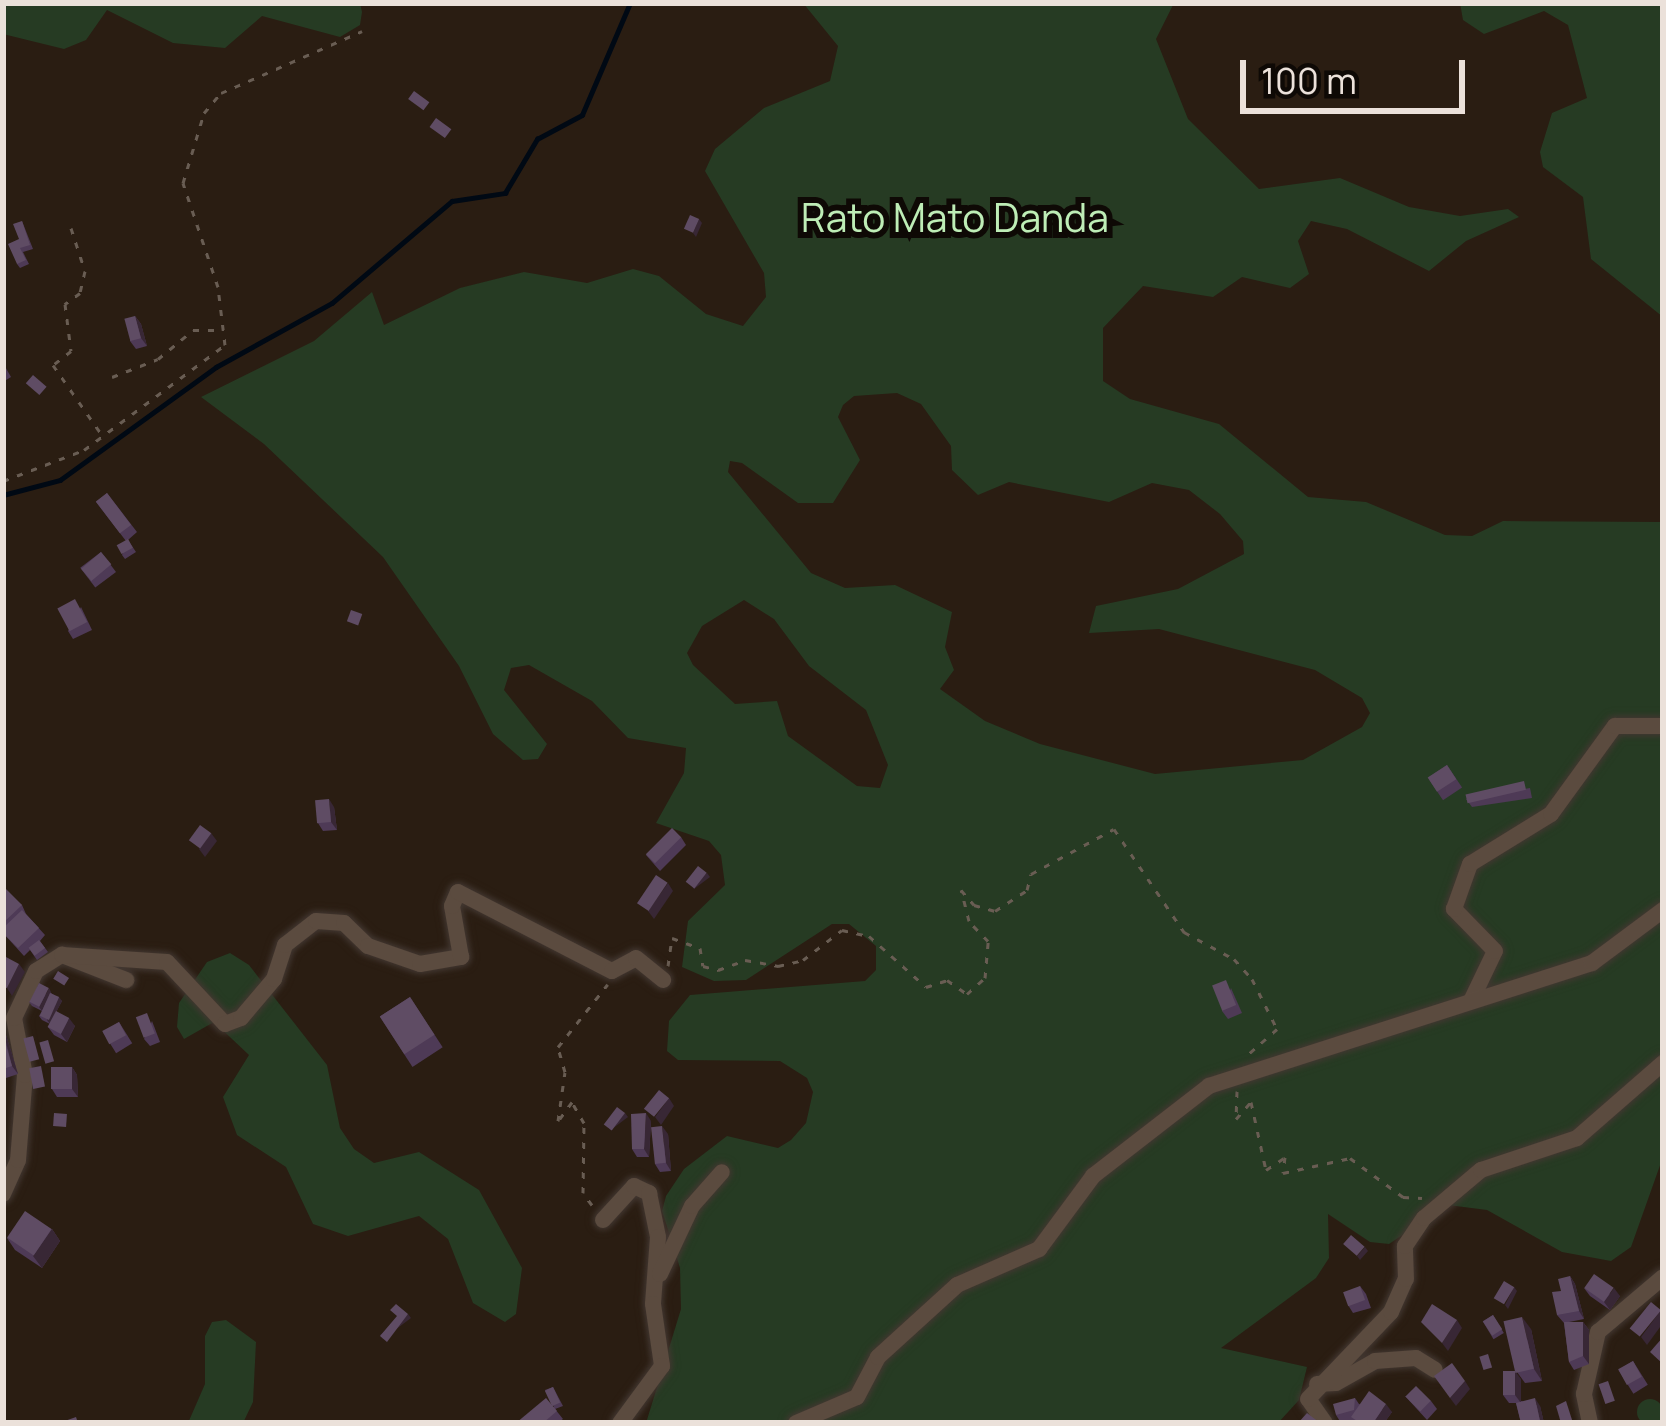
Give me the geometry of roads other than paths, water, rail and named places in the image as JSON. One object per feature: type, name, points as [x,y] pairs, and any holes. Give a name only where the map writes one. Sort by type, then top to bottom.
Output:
[{"type":"street","points":[[1471,1000],[1495,951],[1454,909],[1470,864],[1551,814],[1615,726],[1663,726]]},
{"type":"street","points":[[3,1194],[18,1160],[25,1075],[14,1018],[36,971],[62,955],[167,962],[225,1024],[241,1018],[274,979],[285,946],[316,921],[344,922],[368,946],[420,964],[461,957],[452,906],[458,892],[613,971],[636,958],[663,980]]},
{"type":"street","points":[[796,1423],[857,1397],[878,1358],[920,1316],[982,1270],[1032,1254],[1093,1176],[1135,1138],[1209,1086],[1237,1071],[1592,963],[1663,910]]},
{"type":"street","points":[[62,955],[126,980]]},
{"type":"street","points":[[1325,1423],[1308,1399],[1316,1384],[1391,1312],[1406,1279],[1405,1246],[1424,1218],[1481,1170],[1577,1138],[1663,1063]]},
{"type":"street","points":[[620,1423],[662,1366],[653,1304],[660,1274],[692,1206],[722,1172]]},
{"type":"street","points":[[603,1220],[634,1186],[649,1193],[660,1274]]},
{"type":"street","points":[[1590,1423],[1584,1394],[1598,1332],[1663,1277]]},
{"type":"street","points":[[1316,1384],[1336,1383],[1375,1361],[1416,1358],[1436,1370]]},
{"type":"waterway","points":[[3,495],[60,480],[216,367],[332,303],[452,201],[505,193],[537,139],[582,115],[630,3]]},
{"type":"park label","name":"Rato Mato Danda","points":[[955,217]]}]
